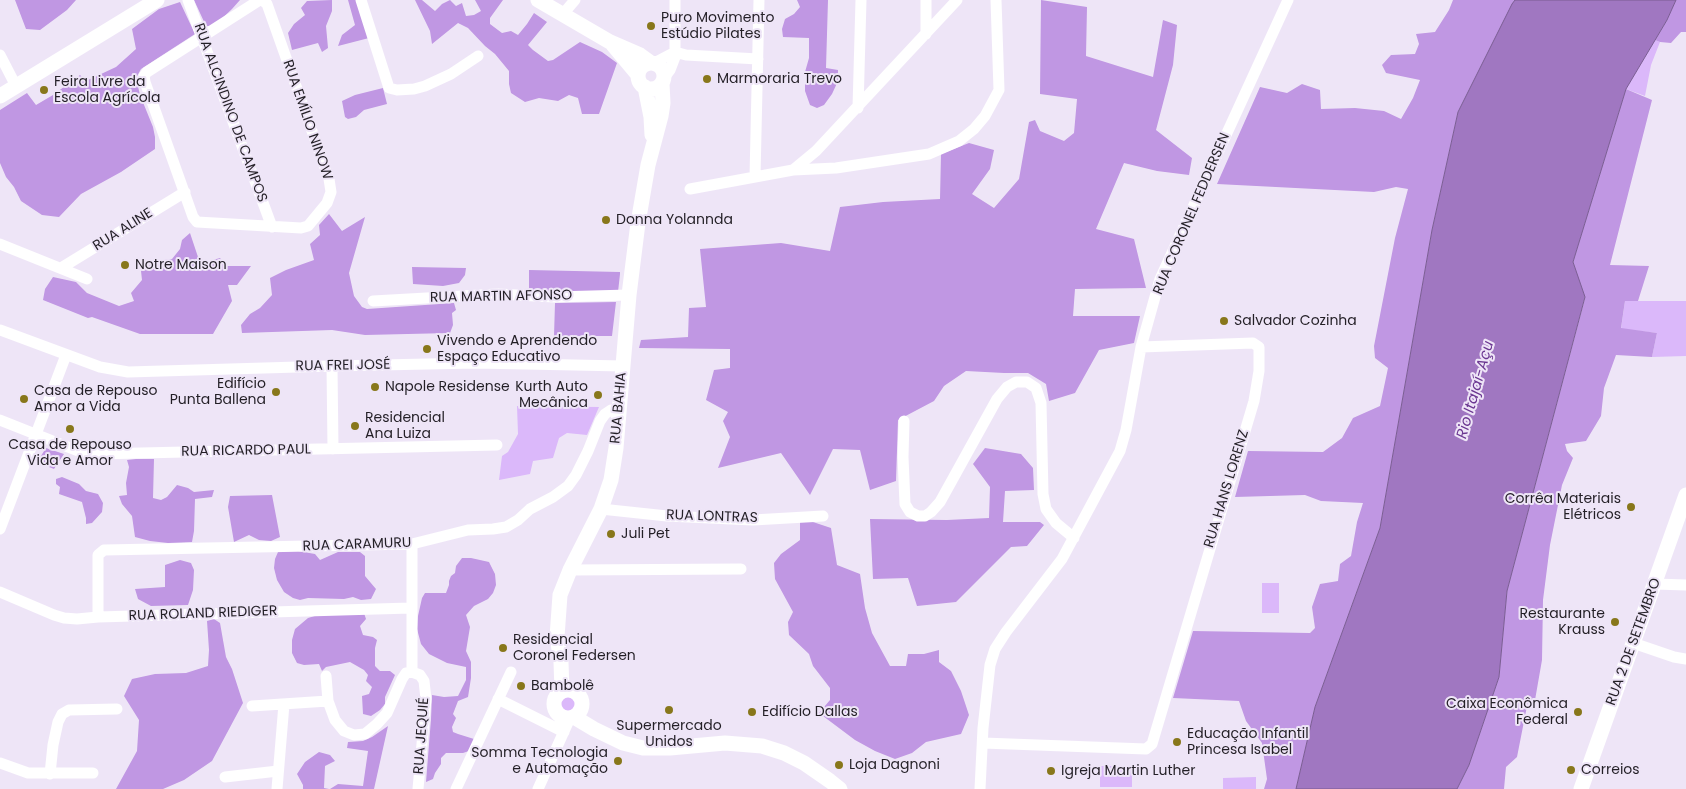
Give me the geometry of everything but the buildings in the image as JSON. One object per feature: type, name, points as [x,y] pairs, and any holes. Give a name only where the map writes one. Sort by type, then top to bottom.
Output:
[{"type":"main road","points":[[0,96],[157,0]]},
{"type":"main road","name":"RUA BAHIA","points":[[538,0],[610,42],[640,55],[652,63]]},
{"type":"main road","name":"RUA BAHIA","points":[[610,42],[642,81],[651,117],[652,144]]},
{"type":"main road","points":[[652,63],[662,69],[663,81],[654,89],[642,81],[644,65],[652,63]]},
{"type":"main road","name":"RUA BAHIA","points":[[567,717],[581,698],[569,691],[561,662],[557,637],[560,595],[570,570],[601,510],[611,480],[629,295],[641,204],[652,144],[659,124],[663,81]]},
{"type":"main road","name":"RUA 2 DE SETEMBRO","points":[[1581,789],[1686,495]]},
{"type":"main road","points":[[569,691],[557,694],[554,706],[567,717],[597,726],[610,736],[633,747],[670,748],[725,743],[762,746],[784,753],[804,763],[840,789]]},
{"type":"street","name":"RUA ALCINDINO DE CAMPOS","points":[[188,0],[272,227]]},
{"type":"street","points":[[361,0],[389,88],[397,90],[425,86],[451,74],[478,56]]},
{"type":"street","points":[[563,14],[574,0]]},
{"type":"street","points":[[663,81],[674,63],[675,0]]},
{"type":"street","points":[[755,178],[759,0]]},
{"type":"street","points":[[858,108],[860,0]]},
{"type":"street","points":[[926,0],[926,34]]},
{"type":"street","points":[[793,170],[816,151],[858,108],[957,0]]},
{"type":"street","points":[[690,189],[793,170],[836,168],[928,154],[960,141],[985,116],[999,90],[996,0]]},
{"type":"street","name":"RUA CORONEL FEDDERSEN","points":[[980,789],[990,665],[995,649],[1062,559],[1120,451],[1126,430],[1141,347],[1160,279],[1288,0]]},
{"type":"street","name":"RUA EMÍLIO NINOW","points":[[185,192],[193,217],[197,222],[301,228],[308,226],[327,203],[331,192],[329,179],[265,1],[258,1],[203,38]]},
{"type":"street","points":[[185,192],[144,76],[203,38]]},
{"type":"street","points":[[652,63],[675,52],[686,55],[758,59]]},
{"type":"street","points":[[0,55],[16,86]]},
{"type":"street","name":"RUA ALINE","points":[[62,268],[185,192]]},
{"type":"street","points":[[0,244],[87,279]]},
{"type":"street","name":"RUA MARTIN AFONSO","points":[[373,301],[498,294],[554,297],[629,295]]},
{"type":"street","name":"RUA FREI JOSÉ","points":[[0,330],[100,367],[128,372],[476,363],[623,366]]},
{"type":"street","name":"RUA HANS LORENZ","points":[[983,743],[1146,749],[1152,744],[1254,401],[1259,371],[1259,347],[1253,343],[1141,347]]},
{"type":"street","points":[[0,529],[3,511],[66,355]]},
{"type":"street","points":[[332,366],[334,449]]},
{"type":"street","points":[[904,421],[905,504],[910,512],[918,516],[925,516],[940,502],[997,399],[1007,387],[1016,382],[1026,382],[1036,388],[1041,403],[1043,494],[1046,510],[1056,523],[1074,538]]},
{"type":"street","name":"RUA CARAMURU","points":[[98,616],[98,555],[104,550],[412,544],[468,530],[506,527],[518,520],[530,509],[561,492],[568,486],[576,475],[600,421],[611,410],[619,410]]},
{"type":"street","name":"RUA RICARDO PAUL","points":[[0,420],[78,450],[96,454],[497,446]]},
{"type":"street","name":"RUA LONTRAS","points":[[601,510],[667,516],[753,520],[823,516]]},
{"type":"street","points":[[326,676],[328,701],[335,720],[344,731],[354,735],[365,734],[387,713],[402,679],[406,673],[412,672],[412,544]]},
{"type":"street","points":[[570,570],[741,569]]},
{"type":"street","points":[[1655,584],[1686,586]]},
{"type":"street","name":"RUA ROLAND RIEDIGER","points":[[0,592],[64,618],[77,619],[98,616],[411,608]]},
{"type":"street","points":[[1634,643],[1674,657],[1686,659]]},
{"type":"street","name":"RUA JEQUIÉ","points":[[412,672],[420,675],[424,681],[426,699],[418,789]]},
{"type":"street","points":[[456,789],[510,672]]},
{"type":"street","points":[[498,699],[543,721],[567,717]]},
{"type":"street","points":[[252,706],[328,701]]},
{"type":"street","points":[[277,789],[284,704]]},
{"type":"street","points":[[50,774],[53,745],[58,722],[62,714],[69,710],[117,709]]},
{"type":"street","points":[[543,721],[553,716],[567,717]]},
{"type":"street","points":[[538,789],[567,717]]},
{"type":"street","points":[[0,763],[28,773],[93,773]]},
{"type":"street","points":[[225,777],[278,770]]},
{"type":"shaded area","points":[[15,0],[76,0],[67,10],[40,30],[26,29]]},
{"type":"shaded area","points":[[194,0],[240,0],[214,26],[206,26]]},
{"type":"shaded area","points":[[332,0],[332,11],[326,26],[328,48],[322,52],[318,43],[292,50],[288,33],[294,24],[305,15],[301,8],[307,1]]},
{"type":"shaded area","points":[[348,0],[357,0],[369,38],[338,46],[342,35],[355,25]]},
{"type":"shaded area","points":[[415,0],[422,0],[435,11],[442,4],[450,0],[456,6],[462,3],[466,16],[474,15],[481,11],[475,0],[503,0],[490,18],[490,24],[502,33],[511,31],[518,35],[534,13],[547,22],[528,45],[548,61],[553,60],[580,42],[602,52],[617,63],[599,114],[582,114],[578,98],[569,95],[558,101],[539,98],[525,102],[511,93],[509,71],[495,54],[468,28],[458,23],[432,44],[430,31]]},
{"type":"shaded area","points":[[797,0],[828,0],[826,68],[838,70],[838,81],[824,105],[817,108],[810,105],[805,91],[805,72],[809,58],[809,38],[783,37],[782,29],[785,19],[794,14],[800,7]]},
{"type":"shaded area","points":[[1041,0],[1087,7],[1086,56],[1153,77],[1163,20],[1177,25],[1173,65],[1156,130],[1192,158],[1189,175],[1157,171],[1124,163],[1096,229],[1134,239],[1146,288],[1075,289],[1073,316],[1140,316],[1134,343],[1099,350],[1075,393],[1049,401],[1046,384],[1028,373],[966,371],[944,386],[934,401],[898,420],[896,481],[870,490],[860,450],[833,449],[810,495],[781,453],[718,468],[730,437],[723,421],[728,412],[706,400],[714,370],[730,368],[730,349],[639,348],[641,340],[688,337],[689,308],[706,307],[700,249],[781,243],[830,251],[840,207],[883,202],[940,199],[941,154],[969,143],[994,150],[990,169],[972,194],[994,208],[1019,179],[1029,122],[1035,120],[1040,131],[1064,141],[1074,133],[1077,99],[1040,94]]},
{"type":"shaded area","points":[[1453,0],[1515,0],[1458,112],[1432,230],[1380,528],[1315,707],[1296,789],[1264,789],[1267,779],[1262,743],[1246,721],[1239,701],[1173,698],[1193,631],[1310,633],[1315,628],[1312,607],[1320,584],[1338,581],[1340,564],[1351,556],[1357,522],[1363,503],[1321,501],[1305,495],[1235,497],[1248,451],[1323,452],[1342,438],[1353,418],[1380,406],[1388,368],[1375,358],[1374,346],[1395,238],[1408,189],[1396,187],[1374,192],[1217,184],[1260,87],[1287,93],[1302,84],[1320,90],[1321,109],[1355,108],[1384,111],[1401,119],[1413,98],[1420,80],[1386,73],[1382,65],[1391,55],[1415,54],[1419,44],[1416,34],[1435,32]]},
{"type":"shaded area","points":[[1676,0],[1686,0],[1686,32],[1681,32],[1671,43],[1655,40],[1667,20]]},
{"type":"shaded area","points":[[180,2],[195,34],[141,69],[136,78],[140,95],[153,127],[155,149],[121,172],[81,194],[59,217],[42,215],[21,201],[6,177],[0,163],[0,110],[27,93],[36,105],[80,75],[86,81],[116,67],[136,49],[132,29],[159,9]]},
{"type":"shaded area","points":[[1655,40],[1660,42],[1651,65],[1645,96],[1626,89]]},
{"type":"shaded area","points":[[383,88],[387,104],[364,110],[356,117],[348,119],[345,117],[342,101],[355,95]]},
{"type":"shaded area","points":[[1626,89],[1652,100],[1610,265],[1649,266],[1638,301],[1625,301],[1621,328],[1657,333],[1652,357],[1616,355],[1604,388],[1601,416],[1586,441],[1565,444],[1567,451],[1573,458],[1562,485],[1550,545],[1543,600],[1542,660],[1535,700],[1528,701],[1517,757],[1506,767],[1504,789],[1457,789],[1469,765],[1499,677],[1507,591],[1585,298],[1573,262]]},
{"type":"shaded area","points":[[329,214],[342,231],[365,217],[349,273],[354,296],[362,307],[367,309],[454,303],[456,310],[452,313],[453,325],[450,333],[365,335],[332,330],[242,333],[241,325],[250,314],[260,308],[272,295],[270,278],[314,260],[310,244],[320,235],[319,225]]},
{"type":"shaded area","points":[[190,233],[198,257],[206,262],[220,258],[226,266],[251,266],[237,285],[228,285],[232,301],[213,334],[140,334],[92,317],[88,318],[43,300],[45,289],[53,277],[76,282],[87,293],[119,306],[134,301],[131,293],[142,280],[141,271],[156,261],[172,259],[180,249],[182,240]]},
{"type":"shaded area","points":[[412,267],[466,268],[465,275],[459,283],[443,286],[413,284]]},
{"type":"shaded area","points":[[529,270],[620,272],[618,292],[529,292]]},
{"type":"shaded area","points":[[1625,301],[1686,301],[1686,356],[1652,357],[1657,333],[1621,329]]},
{"type":"shaded area","points":[[616,302],[612,336],[554,336],[555,303]]},
{"type":"shaded area","points":[[517,406],[599,407],[587,435],[567,433],[559,438],[553,458],[533,461],[530,474],[499,480],[502,456],[508,452],[518,434]]},
{"type":"shaded area","points":[[46,448],[64,454],[54,469],[39,463],[39,459]]},
{"type":"shaded area","points":[[985,448],[1021,454],[1033,468],[1034,490],[1005,491],[1003,522],[1040,522],[1044,525],[1027,546],[1011,547],[956,602],[917,606],[908,578],[873,579],[870,519],[947,520],[989,518],[990,487],[973,464]]},
{"type":"shaded area","points":[[154,459],[153,498],[161,500],[167,497],[177,485],[194,492],[214,490],[212,497],[195,499],[192,542],[168,543],[135,537],[132,516],[122,504],[119,496],[127,495],[126,483],[129,467],[127,460]]},
{"type":"shaded area","points":[[62,477],[79,484],[86,491],[98,494],[103,503],[102,512],[92,523],[86,524],[82,502],[59,494],[60,487],[56,484],[56,479]]},
{"type":"shaded area","points":[[272,495],[280,537],[271,541],[259,540],[249,535],[234,542],[228,507],[230,496]]},
{"type":"shaded area","points":[[800,522],[813,522],[831,528],[837,565],[860,574],[865,608],[872,633],[890,666],[906,666],[908,654],[924,654],[939,650],[939,662],[951,671],[961,691],[969,715],[961,734],[926,742],[912,753],[895,759],[855,740],[819,713],[830,700],[830,688],[813,666],[809,654],[789,635],[788,622],[793,612],[775,579],[774,563],[781,554],[800,540]]},
{"type":"shaded area","points":[[292,550],[315,554],[320,560],[338,552],[360,552],[365,556],[365,576],[376,589],[371,599],[361,600],[353,597],[344,599],[308,598],[300,600],[293,598],[284,592],[277,580],[274,568],[278,552]]},
{"type":"shaded area","points":[[462,558],[489,562],[495,574],[496,585],[488,599],[474,606],[466,615],[470,627],[466,651],[471,662],[471,678],[468,697],[458,701],[453,714],[456,718],[452,727],[453,732],[474,739],[469,751],[446,753],[441,758],[441,764],[433,779],[426,782],[432,695],[444,697],[458,696],[466,680],[466,667],[447,663],[429,654],[421,644],[417,629],[418,616],[425,593],[446,593],[451,576],[455,573],[456,566]]},
{"type":"shaded area","points":[[180,560],[191,563],[194,570],[193,590],[188,605],[151,606],[138,599],[135,589],[165,587],[165,565]]},
{"type":"shaded area","points":[[1262,583],[1279,583],[1279,613],[1262,613]]},
{"type":"shaded area","points":[[364,613],[366,619],[360,626],[363,635],[377,640],[375,666],[380,671],[390,671],[395,675],[385,697],[385,704],[371,716],[363,714],[362,696],[369,694],[372,687],[366,681],[368,675],[364,670],[350,662],[326,667],[322,671],[319,664],[304,665],[297,663],[292,653],[292,640],[295,629],[308,618],[318,615]]},
{"type":"shaded area","points":[[214,619],[220,623],[226,657],[243,703],[212,761],[184,780],[163,789],[116,789],[137,751],[139,720],[124,696],[132,679],[155,674],[186,673],[208,666],[207,621]]},
{"type":"shaded area","points":[[565,696],[571,696],[576,701],[574,710],[565,712],[560,707],[560,701]]},
{"type":"shaded area","points":[[388,726],[374,789],[330,789],[338,784],[363,786],[368,751],[347,748],[348,742],[363,741]]},
{"type":"shaded area","points":[[319,752],[330,755],[335,761],[325,766],[324,788],[329,789],[303,789],[297,774],[305,762]]},
{"type":"shaded area","points":[[1100,766],[1132,766],[1132,787],[1100,787]]},
{"type":"shaded area","points":[[1256,777],[1256,789],[1223,789],[1223,778]]},
{"type":"water","name":"Rio Itajaí-Açu","points":[[1515,0],[1676,0],[1667,20],[1626,89],[1573,262],[1585,297],[1507,591],[1499,677],[1469,765],[1457,789],[1296,789],[1315,707],[1380,528],[1432,230],[1458,112]]},
{"type":"place","name":"Puro Movimento Estúdio Pilates","points":[[651,26]]},
{"type":"place","name":"Marmoraria Trevo","points":[[707,79]]},
{"type":"place","name":"Feira Livre da Escola Agrícola","points":[[44,90]]},
{"type":"place","name":"Donna Yolannda","points":[[606,220]]},
{"type":"place","name":"Notre Maison","points":[[125,265]]},
{"type":"place","name":"Salvador Cozinha","points":[[1224,321]]},
{"type":"place","name":"Vivendo e Aprendendo Espaço Educativo","points":[[427,349]]},
{"type":"place","name":"Napole Residense","points":[[375,387]]},
{"type":"place","name":"Edifício Punta Ballena","points":[[276,392]]},
{"type":"place","name":"Kurth Auto Mecânica","points":[[598,395]]},
{"type":"place","name":"Casa de Repouso Amor a Vida","points":[[24,399]]},
{"type":"place","name":"Residencial Ana Luiza","points":[[355,426]]},
{"type":"place","name":"Casa de Repouso Vida e Amor","points":[[70,429]]},
{"type":"place","name":"Corrêa Materiais Elétricos","points":[[1631,507]]},
{"type":"place","name":"Juli Pet","points":[[611,534]]},
{"type":"place","name":"Restaurante Krauss","points":[[1615,622]]},
{"type":"place","name":"Residencial Coronel Federsen","points":[[503,648]]},
{"type":"place","name":"Bambolê","points":[[521,686]]},
{"type":"place","name":"Supermercado Unidos","points":[[669,710]]},
{"type":"place","name":"Edifício Dallas","points":[[752,712]]},
{"type":"place","name":"Caixa Econômica Federal","points":[[1578,712]]},
{"type":"place","name":"Educação Infantil Princesa Isabel","points":[[1177,742]]},
{"type":"place","name":"Somma Tecnologia e Automação","points":[[618,761]]},
{"type":"place","name":"Loja Dagnoni","points":[[839,765]]},
{"type":"place","name":"Correios","points":[[1571,770]]},
{"type":"place","name":"Igreja Martin Luther","points":[[1051,771]]}]
